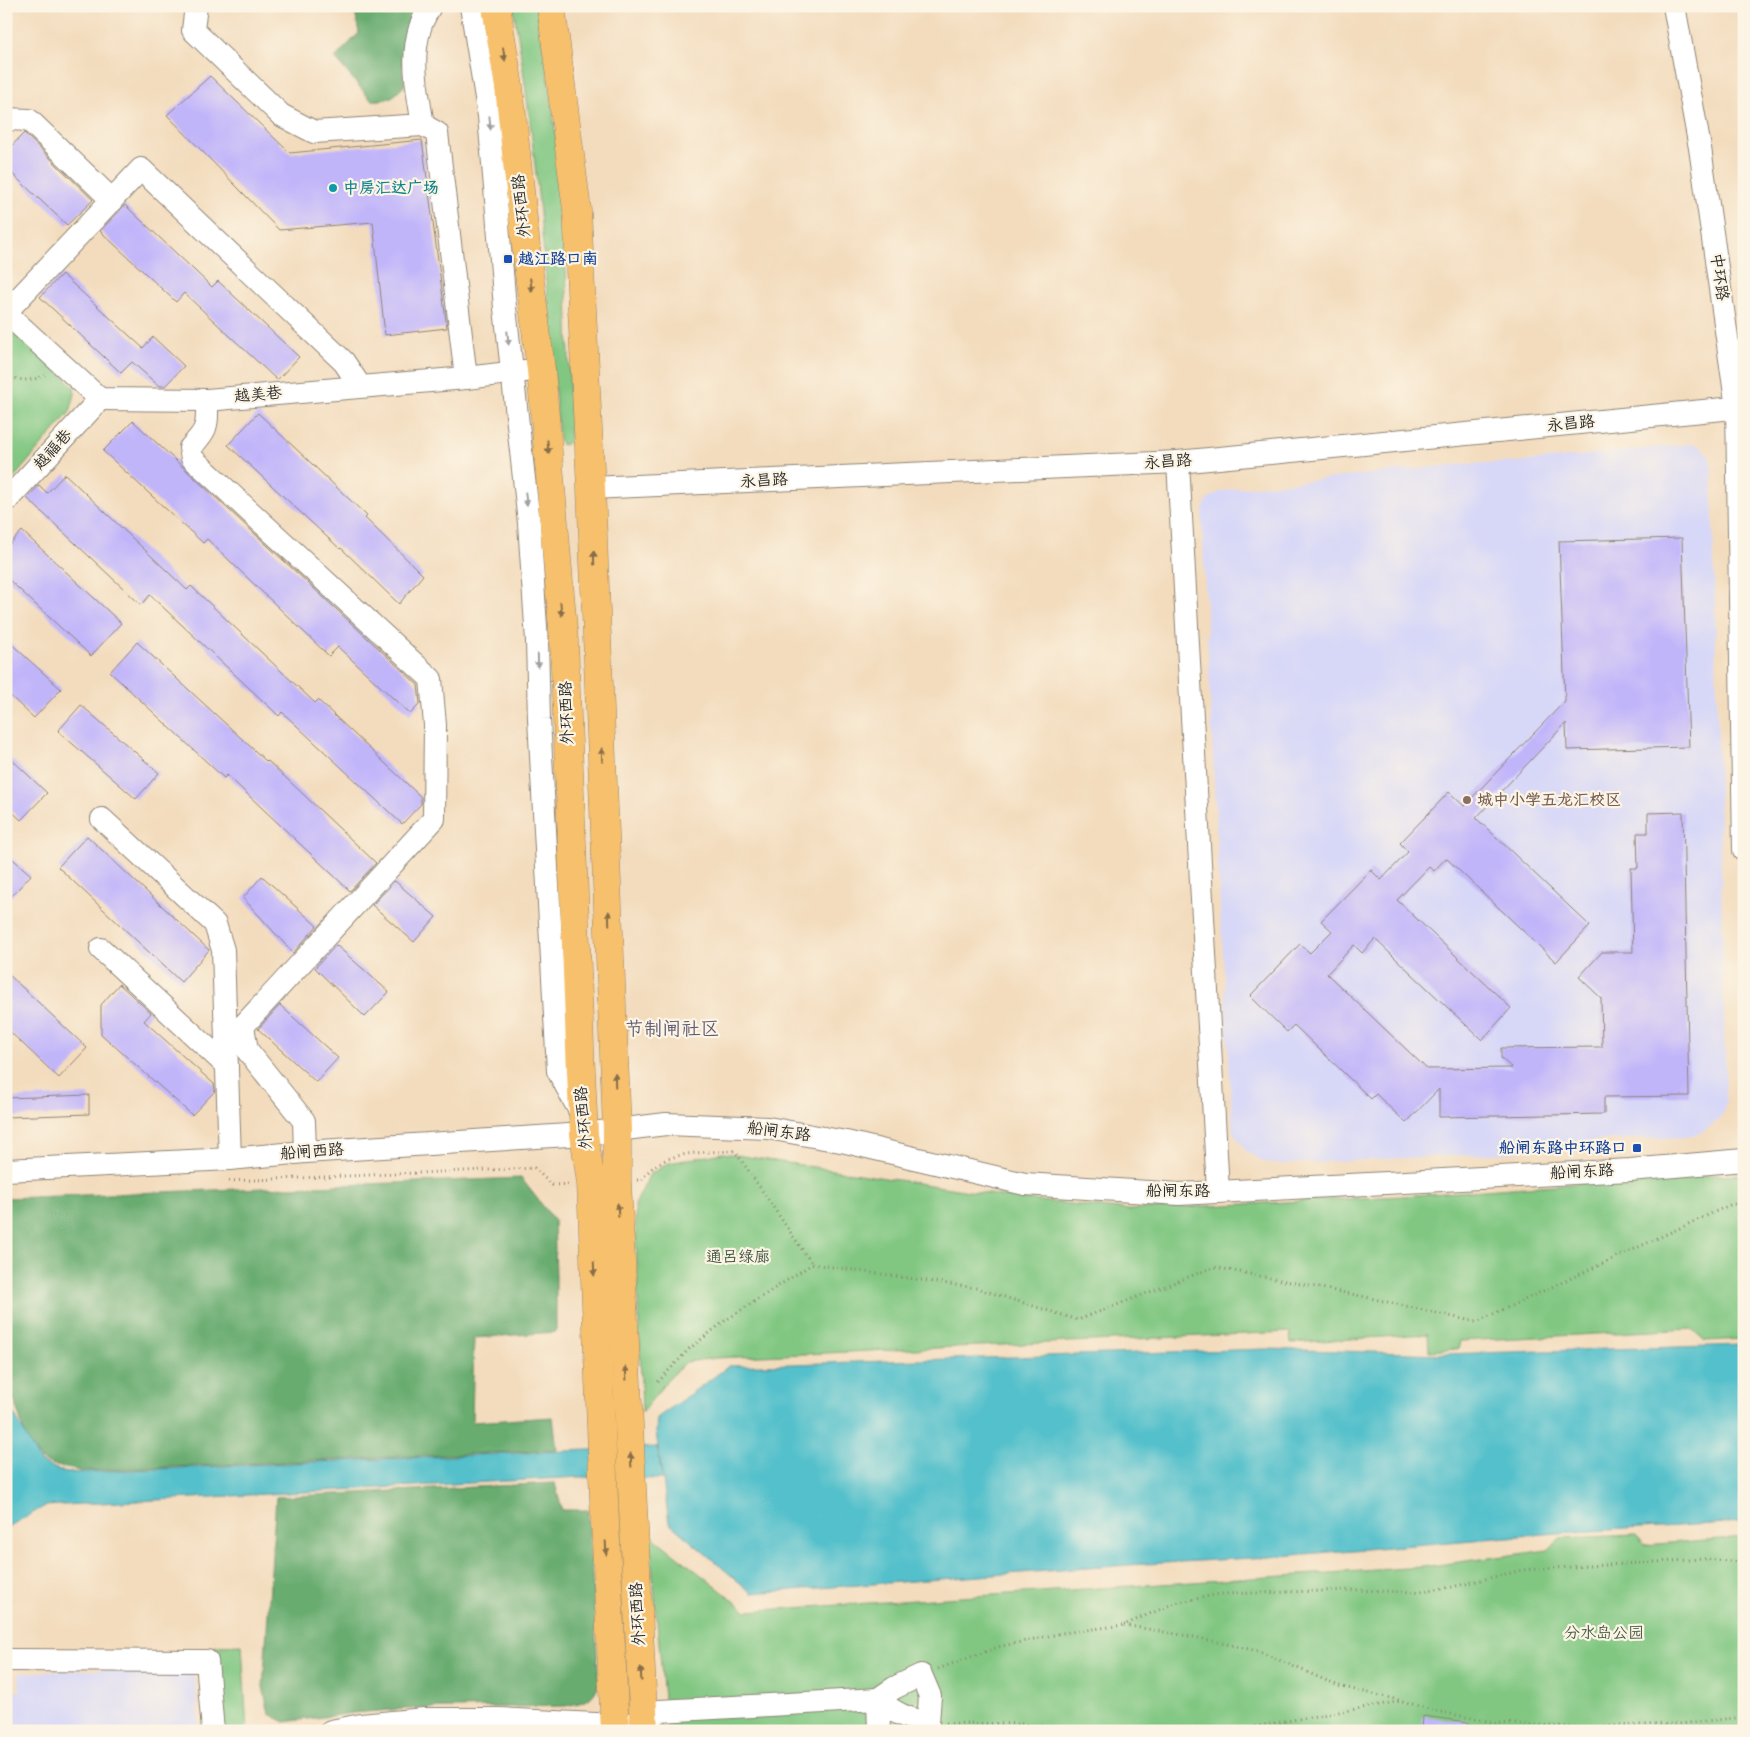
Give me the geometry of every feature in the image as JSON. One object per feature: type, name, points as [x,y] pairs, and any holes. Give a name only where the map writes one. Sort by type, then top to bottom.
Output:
[{"type":"main road","name":"外环西路","points":[[496,6],[509,87],[541,370],[564,641],[584,1127],[604,1182],[628,1421],[644,1727]]},
{"type":"main road","name":"外环西路","points":[[551,6],[577,210],[591,488],[617,1129],[604,1182],[601,1423],[615,1728]]},
{"type":"street","points":[[196,6],[193,30],[281,115],[314,132],[423,126],[437,133],[466,378]]},
{"type":"street","points":[[423,126],[416,76],[416,48],[420,27],[430,6]]},
{"type":"street","points":[[471,6],[489,116],[505,308],[529,523],[537,641],[539,719],[558,1071],[584,1127]]},
{"type":"street","name":"中环路","points":[[1674,6],[1700,148],[1740,407],[1744,850]]},
{"type":"street","points":[[6,119],[29,120],[112,200]]},
{"type":"street","points":[[100,399],[6,312],[141,169],[344,362],[360,386]]},
{"type":"street","name":"越美巷","points":[[100,399],[207,400],[541,370]]},
{"type":"street","name":"越福巷","points":[[8,495],[100,399]]},
{"type":"street","points":[[207,400],[207,427],[201,437],[190,448],[192,458],[432,679],[435,725],[434,819],[243,1026],[247,1050],[304,1121],[305,1152]]},
{"type":"street","name":"永昌路","points":[[591,488],[1178,462],[1740,407]]},
{"type":"street","points":[[1178,462],[1218,1191]]},
{"type":"street","points":[[102,819],[215,924],[223,950],[230,1159]]},
{"type":"street","points":[[101,949],[227,1066]]},
{"type":"street","name":"船闸东路","points":[[617,1129],[666,1124],[768,1128],[846,1142],[1025,1184],[1179,1194],[1620,1170],[1744,1160]]},
{"type":"street","name":"船闸西路","points":[[6,1170],[230,1159],[584,1127],[617,1129]]},
{"type":"street","points":[[6,1660],[207,1661],[213,1731]]},
{"type":"street","points":[[331,1731],[361,1725],[424,1719],[499,1719],[615,1728],[644,1727],[659,1711],[878,1699],[894,1688],[921,1675],[930,1696],[928,1723],[904,1718],[890,1710],[878,1699]]},
{"type":"street","points":[[878,1699],[880,1731]]},
{"type":"path","points":[[6,375],[25,381],[35,380],[47,374]]},
{"type":"path","points":[[220,1181],[534,1168],[552,1185],[642,1180],[648,1170],[657,1163],[672,1157],[687,1154],[735,1151],[812,1264]]},
{"type":"path","points":[[658,1382],[689,1349],[726,1320],[812,1264],[976,1288],[1078,1320],[1214,1267],[1361,1296],[1476,1322],[1732,1204],[1744,1204]]},
{"type":"path","points":[[921,1675],[998,1647],[1062,1633],[1124,1625],[1175,1603],[1220,1594],[1356,1590],[1412,1592],[1452,1587],[1523,1570],[1704,1559],[1744,1562]]},
{"type":"path","points":[[1124,1625],[1194,1637],[1258,1651],[1339,1686],[1436,1711],[1496,1723],[1572,1727],[1679,1724],[1744,1717]]},
{"type":"path","points":[[1210,1731],[1241,1729],[1402,1701]]},
{"type":"path","points":[[928,1723],[1021,1724],[1092,1731]]},
{"type":"shaded area","name":"城中小学五龙汇校区","points":[[1691,444],[1702,447],[1710,458],[1712,472],[1726,1102],[1721,1116],[1714,1124],[1700,1133],[1686,1137],[1577,1141],[1507,1153],[1285,1164],[1265,1163],[1247,1152],[1233,1132],[1220,907],[1202,522],[1203,509],[1208,499],[1217,493],[1231,489],[1462,464],[1521,462]]},
{"type":"shaded area","points":[[183,1667],[190,1672],[195,1680],[199,1731],[6,1731],[6,1692],[20,1691],[19,1673]]},
{"type":"green space","points":[[354,6],[417,6],[408,25],[403,45],[402,65],[405,85],[390,98],[371,100],[335,58],[359,33]]},
{"type":"green space","points":[[513,6],[536,6],[553,113],[559,166],[566,274],[570,436],[569,442],[566,445],[561,444],[559,440],[535,168],[522,60]]},
{"type":"green space","points":[[6,320],[74,387],[75,394],[70,412],[6,487]]},
{"type":"green space","name":"通吕绿廊","points":[[723,1153],[1021,1199],[1129,1210],[1401,1196],[1666,1177],[1744,1174],[1744,1339],[1705,1341],[1692,1329],[1460,1341],[1458,1349],[1429,1351],[1428,1334],[1291,1343],[1290,1332],[716,1358],[686,1362],[666,1382],[642,1412],[635,1205],[650,1174],[669,1163]]},
{"type":"green space","points":[[521,1178],[554,1220],[556,1332],[474,1338],[472,1422],[553,1417],[557,1450],[80,1471],[41,1460],[27,1441],[6,1374],[6,1198]]},
{"type":"green space","points":[[555,1483],[562,1510],[588,1510],[599,1684],[590,1698],[583,1702],[566,1706],[403,1709],[285,1722],[269,1714],[263,1687],[276,1497]]},
{"type":"green space","name":"分水岛公园","points":[[649,1534],[747,1611],[1422,1567],[1548,1550],[1560,1538],[1636,1535],[1645,1545],[1744,1537],[1744,1731],[667,1731]]},
{"type":"green space","points":[[242,1645],[247,1731],[227,1731],[219,1717],[215,1646]]},
{"type":"water","points":[[1744,1345],[1744,1522],[1557,1533],[1269,1557],[1128,1565],[752,1593],[669,1523],[663,1479],[581,1477],[45,1506],[6,1528],[6,1410],[14,1414],[40,1462],[66,1473],[657,1447],[662,1476],[656,1432],[657,1418],[729,1366],[1266,1349],[1443,1354]]},
{"type":"building","name":"中房汇达广场","points":[[210,76],[290,153],[422,140],[447,328],[385,335],[373,222],[279,230],[167,115]]},
{"type":"building","points":[[24,133],[93,200],[67,225],[6,168],[6,152]]},
{"type":"building","points":[[125,205],[212,287],[218,281],[299,357],[277,380],[184,293],[176,302],[100,231]]},
{"type":"building","points":[[62,274],[143,348],[153,337],[184,366],[165,386],[159,386],[132,362],[121,373],[40,297]]},
{"type":"building","points":[[258,413],[367,516],[365,518],[423,575],[399,604],[341,548],[228,445]]},
{"type":"building","points":[[133,421],[418,685],[420,704],[410,714],[338,647],[329,656],[207,539],[203,543],[103,451]]},
{"type":"building","points":[[65,474],[187,590],[191,586],[315,703],[318,700],[421,797],[421,804],[402,824],[282,712],[279,716],[150,595],[141,605],[27,498],[39,485],[47,493]]},
{"type":"building","points":[[22,531],[121,623],[91,656],[6,577],[6,548]]},
{"type":"building","points":[[1682,538],[1689,747],[1567,750],[1566,723],[1476,818],[1590,926],[1556,962],[1446,858],[1434,871],[1429,867],[1397,900],[1511,1008],[1482,1040],[1375,939],[1362,953],[1354,945],[1327,974],[1427,1069],[1512,1068],[1501,1058],[1501,1048],[1602,1047],[1601,998],[1579,977],[1602,952],[1633,952],[1631,868],[1638,868],[1637,833],[1648,833],[1648,813],[1683,812],[1689,1096],[1604,1097],[1604,1114],[1439,1117],[1439,1089],[1406,1123],[1376,1094],[1371,1099],[1294,1025],[1287,1032],[1250,996],[1300,944],[1310,953],[1332,931],[1321,921],[1371,870],[1381,880],[1408,852],[1400,843],[1449,792],[1464,806],[1565,701],[1559,541]]},
{"type":"building","points":[[6,639],[61,689],[34,718],[6,692]]},
{"type":"building","points":[[137,642],[268,761],[376,863],[350,891],[227,775],[224,778],[110,672]]},
{"type":"building","points":[[81,705],[159,773],[136,799],[58,731]]},
{"type":"building","points":[[6,754],[47,793],[21,820],[6,806]]},
{"type":"building","points":[[87,836],[209,950],[181,982],[58,867]]},
{"type":"building","points":[[6,853],[31,875],[6,902]]},
{"type":"building","points":[[262,876],[317,926],[293,953],[243,898]]},
{"type":"building","points":[[395,881],[436,917],[414,942],[372,905]]},
{"type":"building","points":[[336,945],[389,992],[365,1017],[315,968]]},
{"type":"building","points":[[6,972],[87,1048],[59,1078],[6,1028]]},
{"type":"building","points":[[119,984],[151,1013],[144,1021],[214,1084],[215,1091],[192,1115],[101,1034],[101,1005]]},
{"type":"building","points":[[280,1005],[338,1058],[316,1082],[258,1029]]},
{"type":"building","points":[[89,1095],[89,1114],[6,1117],[6,1098]]},
{"type":"building","points":[[1423,1716],[1468,1722],[1468,1731],[1422,1731]]},
{"type":"place","name":"中房汇达广场","points":[[333,188]]},
{"type":"place","name":"越江路口南","points":[[508,259]]},
{"type":"place","name":"城中小学五龙汇校区","points":[[1467,800]]},
{"type":"place","name":"船闸东路中环路口","points":[[1637,1148]]},
{"type":"district","name":"节制闸社区","points":[[672,1029]]}]
